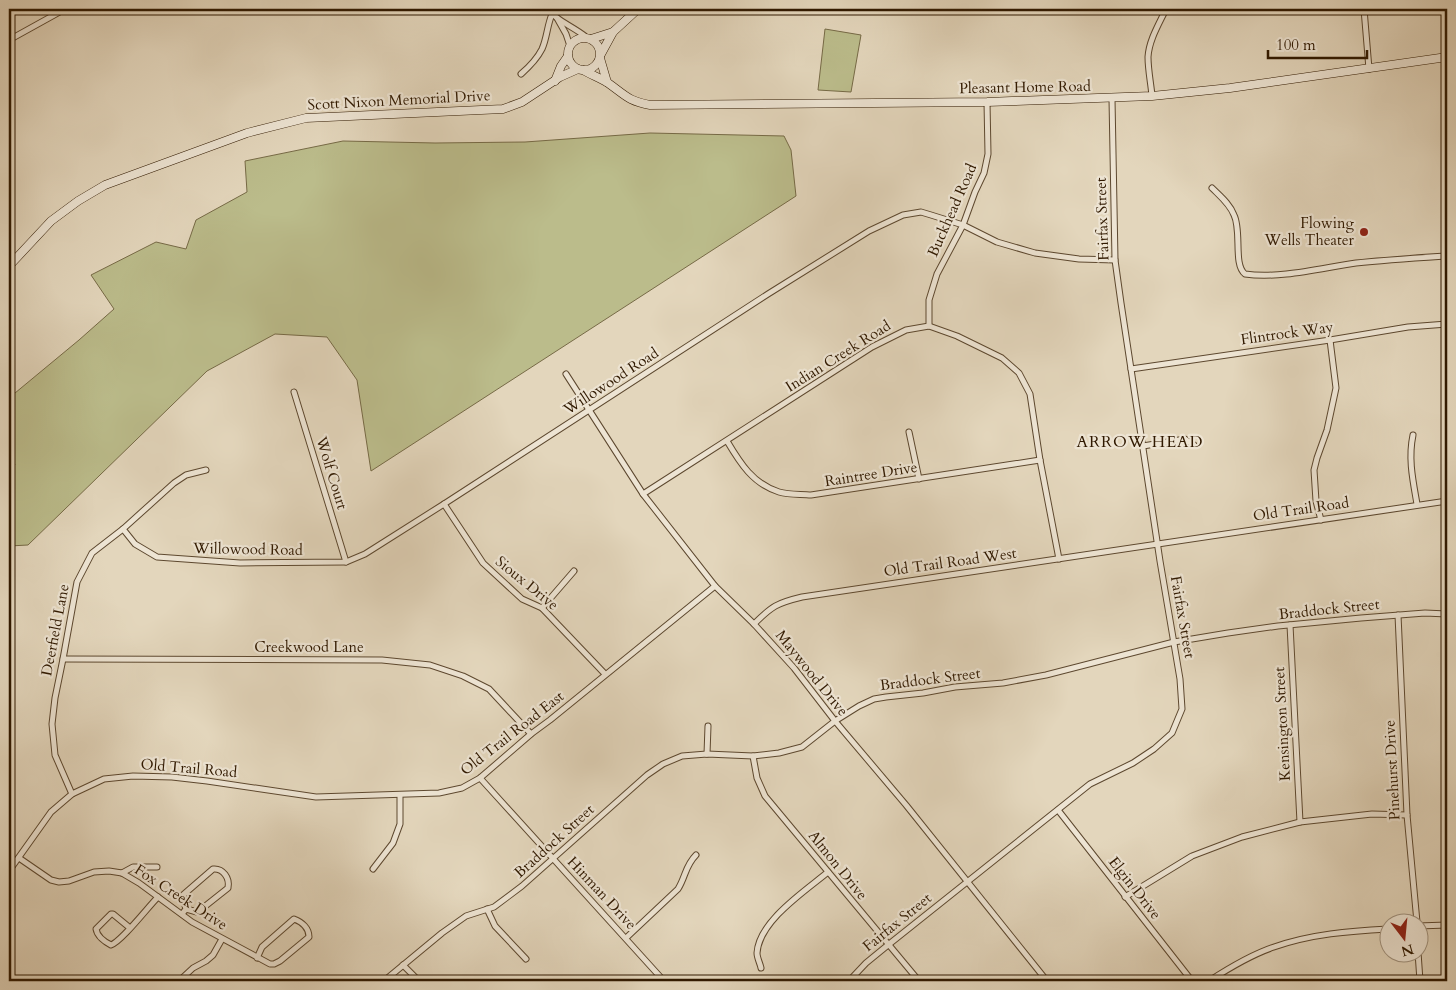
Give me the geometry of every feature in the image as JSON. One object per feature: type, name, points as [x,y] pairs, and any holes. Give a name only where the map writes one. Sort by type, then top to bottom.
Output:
[{"type":"street","points":[[9,40],[65,9]]},
{"type":"street","points":[[547,9],[566,34],[570,46],[568,56],[561,66],[555,81]]},
{"type":"street","points":[[568,56],[573,66],[581,70],[594,67],[613,32],[638,9]]},
{"type":"street","points":[[1152,96],[1148,58],[1150,47],[1166,9]]},
{"type":"street","points":[[1364,9],[1369,69]]},
{"type":"street","points":[[554,16],[574,27],[597,44],[607,82]]},
{"type":"street","points":[[521,74],[530,66],[542,49],[548,22],[554,16]]},
{"type":"street","points":[[570,46],[578,39],[613,32]]},
{"type":"street","name":"Pleasant Home Road","points":[[581,70],[607,82],[625,97],[637,103],[650,105],[987,102],[1112,99],[1152,96],[1230,88],[1447,57]]},
{"type":"street","name":"Scott Nixon Memorial Drive","points":[[9,266],[57,216],[105,185],[247,133],[306,118],[503,109],[522,102],[555,81],[581,70]]},
{"type":"street","name":"Fairfax Street","points":[[849,981],[866,963],[888,945],[1090,784],[1154,749],[1172,733],[1182,709],[1180,679],[1120,303],[1116,260],[1112,99]]},
{"type":"street","name":"Buckhead Road","points":[[928,326],[929,300],[937,274],[963,225],[984,174],[988,154],[987,102]]},
{"type":"street","points":[[1212,188],[1228,204],[1234,214],[1238,227],[1240,268],[1246,274],[1256,276],[1273,275],[1356,263],[1447,256]]},
{"type":"street","name":"Willowood Road","points":[[123,529],[135,544],[157,557],[240,563],[346,562],[365,554],[869,231],[903,215],[921,212],[963,225],[996,242],[1034,253],[1116,260]]},
{"type":"street","name":"Flintrock Way","points":[[1131,369],[1408,327],[1447,324]]},
{"type":"street","points":[[928,326],[957,336],[1002,358],[1019,374],[1030,394],[1040,460],[1059,559]]},
{"type":"street","name":"Indian Creek Road","points":[[643,494],[872,347],[906,330],[928,326]]},
{"type":"street","points":[[1321,520],[1316,501],[1314,470],[1316,458],[1327,430],[1336,388],[1330,340]]},
{"type":"street","name":"Maywood Drive","points":[[566,374],[643,494],[714,586],[754,624],[794,668],[1047,981]]},
{"type":"street","name":"Wolf Court","points":[[294,392],[346,562]]},
{"type":"street","points":[[909,432],[919,479]]},
{"type":"street","points":[[1413,435],[1410,463],[1417,504]]},
{"type":"street","points":[[1143,446],[1185,440],[1194,445]]},
{"type":"street","name":"Raintree Drive","points":[[727,441],[741,464],[757,482],[780,492],[811,496],[1040,460]]},
{"type":"street","name":"Deerfield Lane","points":[[72,794],[55,755],[52,724],[55,698],[64,659],[77,582],[92,553],[186,475],[206,470]]},
{"type":"street","name":"Old Trail Road","points":[[1158,545],[1417,504],[1447,501]]},
{"type":"street","name":"Sioux Drive","points":[[444,504],[483,564],[522,599],[542,608],[605,674]]},
{"type":"street","name":"Old Trail Road West","points":[[754,624],[769,609],[782,602],[802,597],[1158,545]]},
{"type":"street","points":[[542,608],[574,571]]},
{"type":"street","name":"Old Trail Road East","points":[[258,788],[316,797],[439,793],[462,788],[480,778],[531,734],[714,586]]},
{"type":"street","name":"Braddock Street","points":[[384,981],[442,933],[466,916],[494,906],[522,886],[647,775],[663,764],[682,756],[707,754],[753,756],[780,753],[802,747],[835,721],[858,706],[874,699],[955,687],[1002,683],[1046,675],[1174,642],[1290,625],[1425,613],[1447,614]]},
{"type":"street","name":"Pinehurst Drive","points":[[1398,615],[1407,815],[1416,912]]},
{"type":"street","name":"Kensington Street","points":[[1290,625],[1300,822]]},
{"type":"street","name":"Creekwood Lane","points":[[64,659],[382,660],[430,665],[463,676],[489,689],[531,734]]},
{"type":"street","points":[[707,754],[708,726]]},
{"type":"street","name":"Almon Drive","points":[[753,756],[757,778],[765,796],[919,981]]},
{"type":"street","name":"Old Trail Road","points":[[9,871],[51,812],[72,794],[104,779],[133,776],[172,777],[258,788]]},
{"type":"street","name":"Hinman Drive","points":[[480,778],[664,981]]},
{"type":"street","points":[[373,869],[393,843],[398,830],[400,824],[400,795]]},
{"type":"street","name":"Elgin Drive","points":[[1058,810],[1192,981]]},
{"type":"street","points":[[1126,897],[1192,856],[1242,837],[1300,822],[1372,814],[1407,815]]},
{"type":"street","points":[[626,938],[678,889],[689,862],[696,856]]},
{"type":"street","name":"Fox Creek Drive","points":[[19,858],[51,880],[59,882],[69,881],[94,872],[109,871],[122,873],[192,922],[257,958],[270,964],[280,961],[309,937],[309,932],[301,922],[294,919],[262,947],[257,958]]},
{"type":"street","points":[[122,873],[133,867],[157,867]]},
{"type":"street","points":[[213,869],[222,870],[228,879],[228,888],[200,911],[197,912],[186,908],[183,895],[188,889],[213,869]]},
{"type":"street","points":[[761,968],[757,956],[758,949],[769,925],[780,912],[828,872]]},
{"type":"street","points":[[130,928],[113,914],[110,914],[96,929],[96,932],[106,943],[115,944],[130,928],[158,897]]},
{"type":"street","points":[[182,914],[186,908]]},
{"type":"street","points":[[487,909],[495,926],[526,960]]},
{"type":"street","points":[[1428,926],[1447,925]]},
{"type":"street","points":[[1209,981],[1233,966],[1274,947],[1305,938],[1340,932],[1378,929]]},
{"type":"street","points":[[179,981],[193,968],[213,955],[222,939]]},
{"type":"street","points":[[1419,962],[1420,981]]},
{"type":"street","points":[[403,965],[418,981]]},
{"type":"green space","points":[[825,29],[861,35],[851,92],[818,90]]},
{"type":"green space","points":[[650,133],[784,136],[791,150],[796,196],[371,471],[357,380],[327,337],[275,334],[207,371],[28,545],[9,546],[9,469],[15,465],[9,448],[9,398],[114,309],[91,275],[156,242],[186,249],[196,220],[247,192],[245,161],[343,141],[525,142]]},
{"type":"place","name":"Flowing Wells Theater","points":[[1364,232]]},
{"type":"district","name":"ARROW HEAD","points":[[1140,441]]}]
